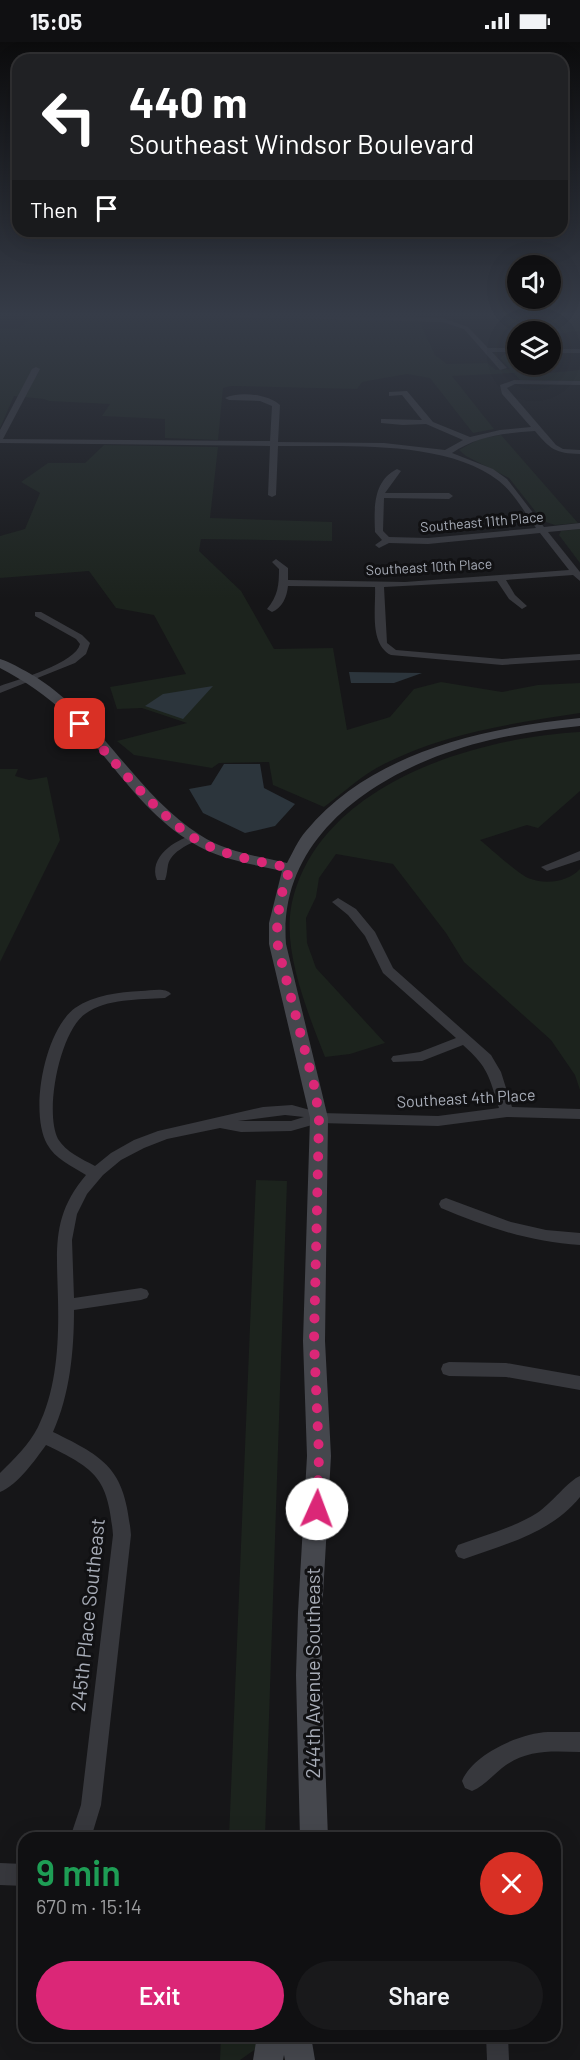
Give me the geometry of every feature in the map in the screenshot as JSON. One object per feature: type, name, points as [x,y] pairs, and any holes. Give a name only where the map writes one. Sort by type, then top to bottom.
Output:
[{"type":"street","points":[[15,410],[0,440],[391,445],[446,453],[479,465],[504,482],[578,575]]},
{"type":"street","points":[[272,495],[276,410]]},
{"type":"street","points":[[417,410],[426,422],[468,439]]},
{"type":"street","points":[[521,410],[553,447],[567,452],[580,452]]},
{"type":"street","points":[[384,421],[426,422]]},
{"type":"street","points":[[446,453],[468,439],[491,433],[536,429]]},
{"type":"street","points":[[379,545],[387,540],[379,532],[379,495],[384,485],[397,471]]},
{"type":"street","points":[[379,495],[449,496]]},
{"type":"street","name":"Southeast 11th Place","points":[[387,540],[428,541],[580,526]]},
{"type":"street","points":[[272,609],[280,602],[284,584],[283,568],[276,562]]},
{"type":"street","name":"Southeast 10th Place","points":[[284,584],[427,583],[499,577],[578,575]]},
{"type":"street","points":[[499,577],[512,597],[522,606]]},
{"type":"street","points":[[379,584],[382,643],[388,650],[402,655],[491,661],[580,657]]},
{"type":"street","points":[[0,690],[72,661],[80,656],[85,648],[85,643],[79,637],[38,614]]},
{"type":"street","points":[[0,663],[27,678],[55,698],[152,801],[193,838],[242,858],[290,868]]},
{"type":"street","name":"244th Avenue Southeast","points":[[314,1832],[309,1664],[319,1456],[314,1341],[319,1118],[315,1089],[278,948],[277,923],[281,896],[290,868],[323,821],[357,793],[389,773],[421,757],[486,736],[520,729],[580,722]]},
{"type":"street","points":[[161,877],[160,866],[164,856],[193,838]]},
{"type":"street","points":[[547,867],[570,861],[580,855]]},
{"type":"street","points":[[338,902],[352,912],[371,934],[388,969],[486,1058],[494,1072],[507,1112]]},
{"type":"street","points":[[96,1174],[54,1145],[48,1131],[46,1104],[61,1036],[69,1021],[82,1010],[95,1004],[124,996],[165,994]]},
{"type":"street","points":[[398,1059],[422,1056],[466,1039]]},
{"type":"street","name":"Southeast 4th Place","points":[[43,1435],[49,1423],[62,1369],[66,1305],[64,1238],[75,1202],[96,1174],[115,1156],[154,1136],[193,1126],[222,1123],[241,1127],[291,1126],[319,1118],[438,1121],[507,1112],[580,1114]]},
{"type":"street","points":[[446,1204],[464,1212],[526,1231],[549,1237],[580,1239]]},
{"type":"street","points":[[66,1305],[141,1294]]},
{"type":"street","points":[[449,1369],[506,1370],[580,1383]]},
{"type":"street","points":[[0,1484],[43,1435]]},
{"type":"street","name":"245th Place Southeast","points":[[43,1435],[86,1456],[102,1468],[117,1493],[121,1513],[122,1535],[91,1805],[82,1832]]},
{"type":"street","points":[[464,1551],[547,1519],[567,1502],[580,1484]]},
{"type":"street","points":[[472,1781],[507,1753],[520,1746],[540,1742],[580,1742]]},
{"type":"street","points":[[0,1874],[18,1875]]},
{"type":"street","points":[[268,2060],[271,2042]]},
{"type":"street","points":[[297,2042],[300,2060]]},
{"type":"street","points":[[497,2042],[498,2060]]},
{"type":"shaded area","points":[[0,410],[8,410],[0,428]]},
{"type":"shaded area","points":[[106,410],[221,410],[218,440],[165,438],[165,419],[102,416]]},
{"type":"shaded area","points":[[455,410],[479,410],[494,429],[473,433]]},
{"type":"shaded area","points":[[501,435],[578,523],[555,525],[543,521],[509,478],[466,456],[459,450],[479,439]]},
{"type":"shaded area","points":[[104,445],[218,447],[210,518],[332,522],[332,541],[201,539],[199,551],[241,591],[274,649],[333,648],[347,730],[390,717],[414,689],[441,682],[502,692],[538,685],[580,683],[580,713],[505,725],[431,744],[376,768],[324,807],[273,785],[269,762],[219,763],[212,768],[134,755],[117,741],[187,723],[142,708],[117,709],[110,687],[186,674],[154,615],[116,608],[89,571],[0,578],[0,536],[25,529],[40,493],[21,482],[48,463],[85,463]]},
{"type":"shaded area","points":[[580,529],[580,563],[559,535],[561,531]]},
{"type":"shaded area","points":[[349,672],[422,673],[394,683],[351,683]]},
{"type":"shaded area","points":[[213,686],[183,719],[145,706],[163,694]]},
{"type":"shaded area","points":[[580,732],[580,791],[538,828],[527,825],[480,840],[528,878],[556,881],[569,877],[580,869],[580,1090],[575,1075],[551,1040],[464,962],[446,933],[393,864],[336,854],[319,878],[316,897],[306,918],[307,943],[316,968],[385,1043],[350,1054],[325,1057],[299,984],[291,945],[290,926],[291,908],[306,866],[331,830],[364,800],[404,776],[447,758],[493,745],[538,736]]},
{"type":"shaded area","points":[[224,764],[260,764],[264,788],[295,804],[275,826],[245,833],[203,813],[189,789],[211,785]]},
{"type":"shaded area","points":[[0,769],[18,769],[15,776],[29,780],[47,777],[60,840],[0,962]]},
{"type":"shaded area","points":[[256,1180],[287,1181],[265,1832],[229,1832]]},
{"type":"shaded area","points":[[221,2042],[258,2042],[257,2048],[240,2060],[220,2060]]},
{"type":"route","points":[[80,724],[152,801],[193,838],[242,858],[290,868],[281,896],[277,923],[278,948],[315,1089],[319,1118],[314,1341],[319,1456],[317,1509]]}]
